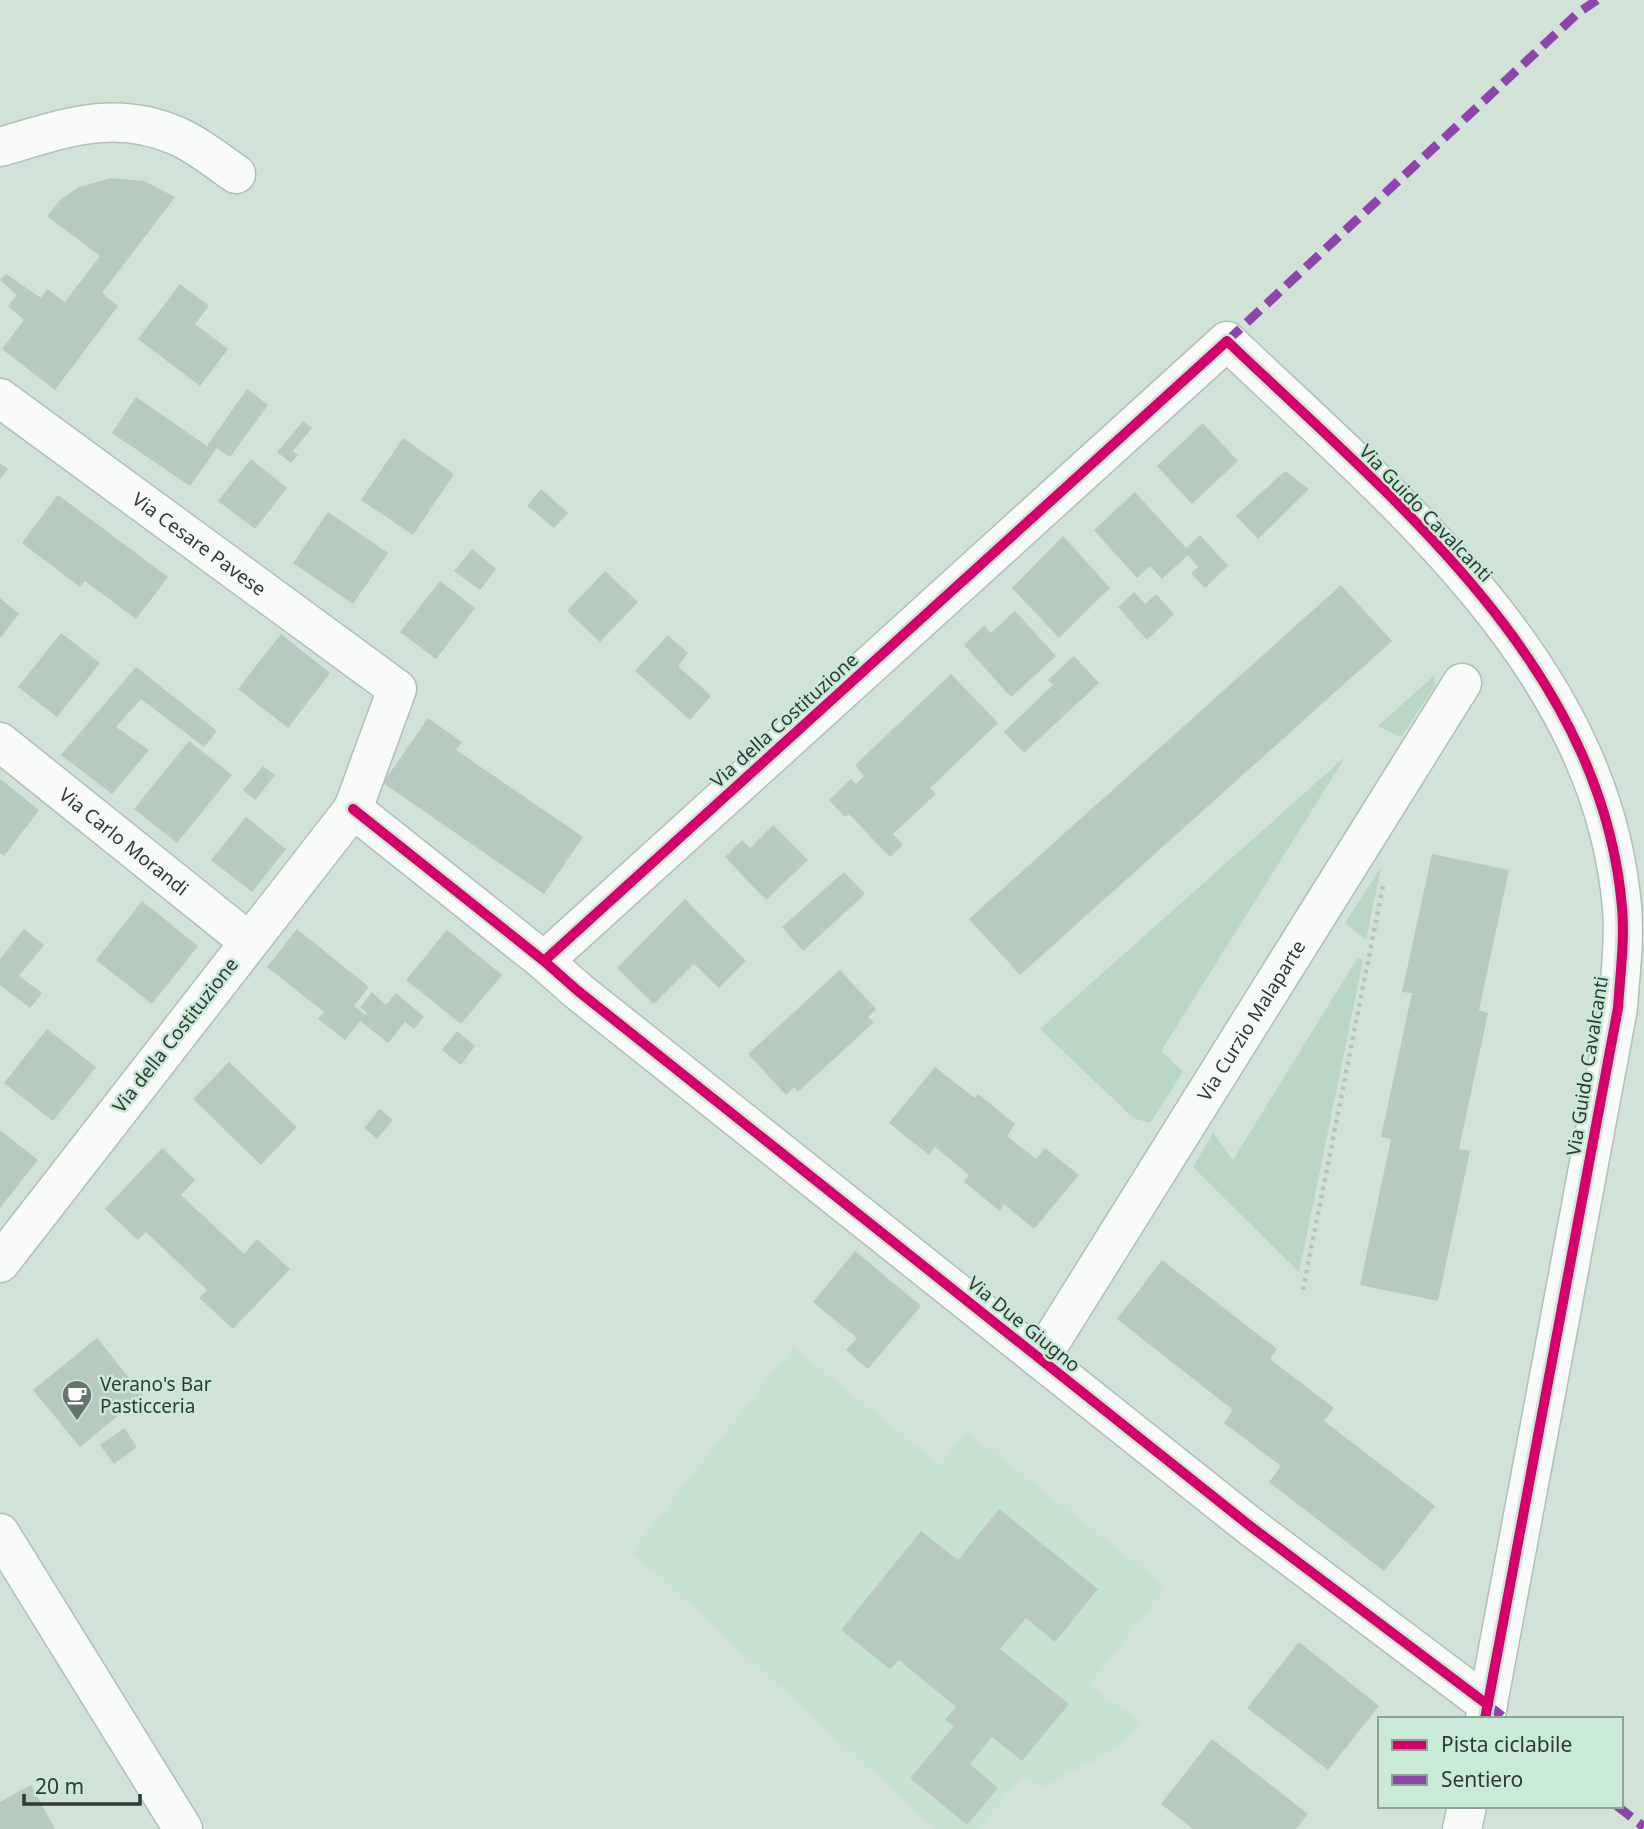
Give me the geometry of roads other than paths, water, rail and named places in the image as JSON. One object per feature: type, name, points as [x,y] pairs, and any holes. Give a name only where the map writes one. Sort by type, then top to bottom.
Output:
[{"type":"street","points":[[0,147],[89,122],[140,122],[180,137],[236,174]]},
{"type":"street","name":"Via della Costituzione","points":[[544,961],[1227,341]]},
{"type":"street","name":"Via Guido Cavalcanti","points":[[1227,341],[1418,524],[1480,593],[1527,657],[1579,747],[1596,783],[1616,866],[1622,909],[1618,1008],[1487,1712]]},
{"type":"street","name":"Via Cesare Pavese","points":[[0,398],[397,689]]},
{"type":"street","name":"Via Curzio Malaparte","points":[[1040,1359],[1462,683]]},
{"type":"street","name":"Via della Costituzione","points":[[0,1264],[353,809],[397,689]]},
{"type":"street","name":"Via Carlo Morandi","points":[[0,742],[248,941]]},
{"type":"street","points":[[353,809],[544,961]]},
{"type":"street","name":"Via Due Giugno","points":[[544,961],[578,991],[1040,1359],[1487,1712]]},
{"type":"street","points":[[0,1533],[183,1829]]},
{"type":"street","points":[[1462,1829],[1467,1808]]},
{"type":"place","name":"Verano's Bar Pasticceria","points":[[77,1422]]}]
